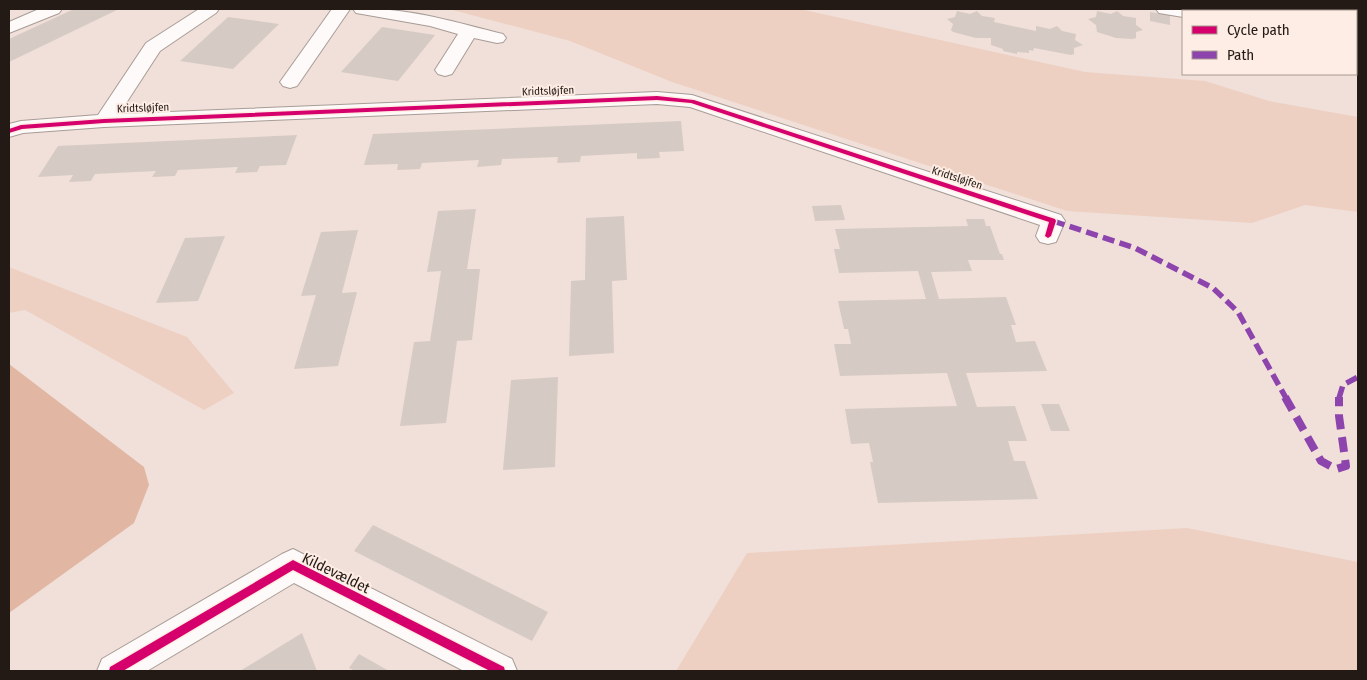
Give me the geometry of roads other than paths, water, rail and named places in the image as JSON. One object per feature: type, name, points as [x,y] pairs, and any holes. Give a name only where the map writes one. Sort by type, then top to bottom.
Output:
[{"type":"street","points":[[9,28],[53,9]]},
{"type":"street","name":"Kridtsløjfen","points":[[104,121],[153,47],[210,9]]},
{"type":"street","points":[[290,82],[341,9]]},
{"type":"street","points":[[362,9],[430,21],[496,38]]},
{"type":"street","points":[[1165,9],[1182,11]]},
{"type":"street","points":[[445,70],[469,31]]},
{"type":"street","name":"Kridtsløjfen","points":[[9,131],[21,127],[104,121],[657,98],[692,101],[1053,221],[1048,236]]},
{"type":"street","name":"Kildevældet","points":[[114,671],[293,565],[500,671]]}]
